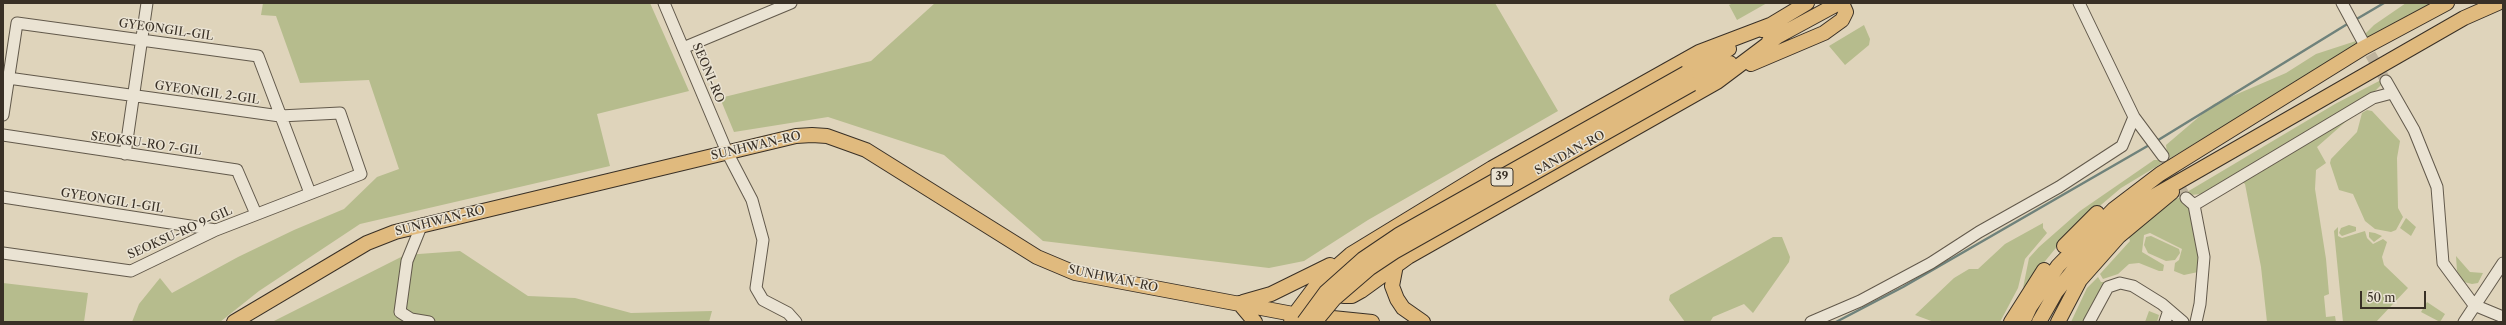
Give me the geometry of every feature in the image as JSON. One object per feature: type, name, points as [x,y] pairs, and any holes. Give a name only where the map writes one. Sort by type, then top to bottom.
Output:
[{"type":"main road","name":"SANDAN-RO","points":[[1774,31],[1807,3]]},
{"type":"main road","name":"SANDAN-RO","points":[[1296,319],[1394,252],[1689,78],[1774,31],[1839,3]]},
{"type":"main road","points":[[1338,266],[1331,281],[1337,293],[1352,296],[1396,265],[1561,168],[1757,60],[1824,33],[1842,20],[1846,12],[1842,3]]},
{"type":"main road","points":[[2023,322],[2030,307],[2058,266],[2114,209],[2160,174],[2362,44],[2447,3]]},
{"type":"main road","points":[[2039,322],[2071,272],[2118,222],[2152,196],[2189,177],[2464,18],[2498,3]]},
{"type":"main road","points":[[1717,82],[1774,31]]},
{"type":"main road","points":[[1255,322],[1239,304],[1271,294],[1354,252],[1492,168],[1699,52],[1774,31]]},
{"type":"main road","name":"SUNHWAN-RO","points":[[234,322],[367,243],[422,224],[796,136],[827,136],[847,142],[887,162],[1037,257],[1075,273],[1239,304],[1296,319]]},
{"type":"main road","points":[[2011,322],[2042,272],[2082,226],[2128,189],[2160,174]]},
{"type":"main road","points":[[2058,322],[2080,280],[2114,242],[2189,177]]},
{"type":"main road","points":[[1296,319],[1318,283],[1354,252]]},
{"type":"main road","points":[[1396,265],[1392,286],[1397,298],[1403,308],[1423,322]]},
{"type":"main road","points":[[1334,319],[1361,291]]},
{"type":"main road","name":"SANDAN-RO","points":[[1315,322],[1330,296]]},
{"type":"main road","points":[[1296,319],[1334,319],[1371,322]]},
{"type":"main road","points":[[1296,319],[1311,322]]},
{"type":"street","points":[[125,154],[146,3]]},
{"type":"street","name":"SEONI-RO","points":[[664,3],[728,152],[752,200],[763,240],[756,288],[763,300],[788,313],[796,322]]},
{"type":"street","points":[[683,48],[791,3]]},
{"type":"street","points":[[2079,3],[2134,117],[2141,128],[2162,153]]},
{"type":"street","points":[[2343,6],[2362,44]]},
{"type":"street","name":"GYEONGIL-GIL","points":[[3,115],[17,23],[258,56],[310,193]]},
{"type":"street","name":"GYEONGIL 2-GIL","points":[[8,78],[280,116],[340,113],[361,174]]},
{"type":"street","points":[[2386,81],[2414,130],[2437,187],[2443,263],[2474,305],[2503,317]]},
{"type":"street","points":[[2196,322],[2200,304],[2204,257],[2190,201],[2373,98],[2392,93]]},
{"type":"street","points":[[1811,322],[1860,301],[1931,264],[1979,232],[2059,187],[2122,146],[2134,117]]},
{"type":"street","name":"SEOKSU-RO 7-GIL","points":[[3,135],[237,170],[256,214]]},
{"type":"street","name":"SEOKSU-RO 9-GIL","points":[[3,253],[131,271],[216,230],[361,174]]},
{"type":"street","name":"GYEONGIL 1-GIL","points":[[3,197],[216,230]]},
{"type":"street","points":[[422,224],[407,261],[400,312],[411,319],[429,322]]},
{"type":"street","points":[[2464,322],[2503,263]]},
{"type":"street","points":[[2089,322],[2108,287],[2120,283],[2133,286],[2169,310],[2183,322]]},
{"type":"street","points":[[2165,322],[2169,310]]},
{"type":"green space","points":[[263,3],[650,3],[689,91],[597,114],[610,166],[360,224],[259,291],[220,322],[132,322],[139,304],[160,278],[172,293],[238,257],[294,230],[344,209],[377,177],[399,169],[369,80],[300,83],[276,16],[261,15]]},
{"type":"green space","points":[[935,3],[1495,3],[1558,111],[1368,220],[1304,261],[1269,268],[1043,241],[944,155],[828,117],[734,132],[720,98],[871,61]]},
{"type":"green space","points":[[1733,3],[1767,3],[1737,20],[1729,5]]},
{"type":"green space","points":[[2406,3],[2440,3],[2286,88],[2121,188],[2069,232],[2023,288],[2029,258],[2039,247],[2080,211],[2154,160],[2158,160],[2167,154],[2166,145],[2214,104],[2286,73],[2316,54],[2359,40],[2374,25]]},
{"type":"green space","points":[[1864,25],[1870,39],[1869,45],[1845,65],[1829,46]]},
{"type":"green space","points":[[2381,80],[2383,83],[2374,92],[2201,194],[2191,195],[2187,192],[2335,104]]},
{"type":"green space","points":[[2367,110],[2372,111],[2400,141],[2397,158],[2398,208],[2403,217],[2396,230],[2391,232],[2375,229],[2365,221],[2353,194],[2339,190],[2330,163],[2331,159],[2357,132],[2362,113]]},
{"type":"green space","points":[[2351,117],[2317,147],[2326,163],[2316,170],[2315,189],[2326,259],[2329,294],[2324,296],[2326,317],[2335,316],[2336,322],[2267,322],[2261,267],[2245,184],[2242,182]]},
{"type":"green space","points":[[2180,197],[2190,206],[2200,262],[2198,272],[2184,275],[2174,271],[2175,263],[2179,260],[2182,249],[2150,233],[2144,235],[2142,252],[2164,265],[2163,271],[2159,271],[2139,263],[2129,264],[2118,274],[2103,279],[2100,274],[2130,241],[2129,237],[2168,203]]},
{"type":"green space","points":[[2406,218],[2416,227],[2411,236],[2400,228]]},
{"type":"green space","points":[[2043,223],[2043,228],[2047,233],[2025,259],[2018,288],[2000,322],[1934,322],[1915,315],[1954,278],[1969,269],[1978,269],[2005,244]]},
{"type":"green space","points":[[2349,225],[2356,227],[2356,231],[2342,236],[2339,233],[2341,228]]},
{"type":"green space","points":[[2338,227],[2338,236],[2342,238],[2365,231],[2367,238],[2373,244],[2383,239],[2387,242],[2382,257],[2384,265],[2408,288],[2376,322],[2343,322],[2334,231]]},
{"type":"green space","points":[[2369,232],[2382,236],[2374,242],[2369,237]]},
{"type":"green space","points":[[2151,236],[2179,249],[2180,253],[2175,260],[2166,261],[2148,253],[2144,245],[2146,237]]},
{"type":"green space","points":[[1773,237],[1782,237],[1790,257],[1789,262],[1753,313],[1744,304],[1713,317],[1710,322],[1685,322],[1669,300],[1670,295]]},
{"type":"green space","points":[[460,251],[528,296],[575,298],[631,313],[712,311],[709,322],[272,322],[405,255]]},
{"type":"green space","points":[[2456,256],[2470,272],[2483,273],[2478,283],[2472,284],[2464,282],[2457,271]]},
{"type":"green space","points":[[2098,277],[2101,282],[2106,282],[2085,322],[2071,322],[2087,288]]},
{"type":"green space","points":[[3,283],[88,293],[84,322],[3,322]]},
{"type":"green space","points":[[2427,302],[2445,314],[2440,322],[2421,312]]},
{"type":"green space","points":[[2149,311],[2159,315],[2157,322],[2145,322]]},
{"type":"waterway","points":[[2355,20],[2384,3]]},
{"type":"waterway","points":[[2155,142],[2349,23]]},
{"type":"waterway","points":[[1836,322],[1903,287],[2151,144]]},
{"type":"tunnel","points":[[2362,40],[2386,81]]},
{"type":"tunnel","points":[[2163,156],[2186,198]]}]
